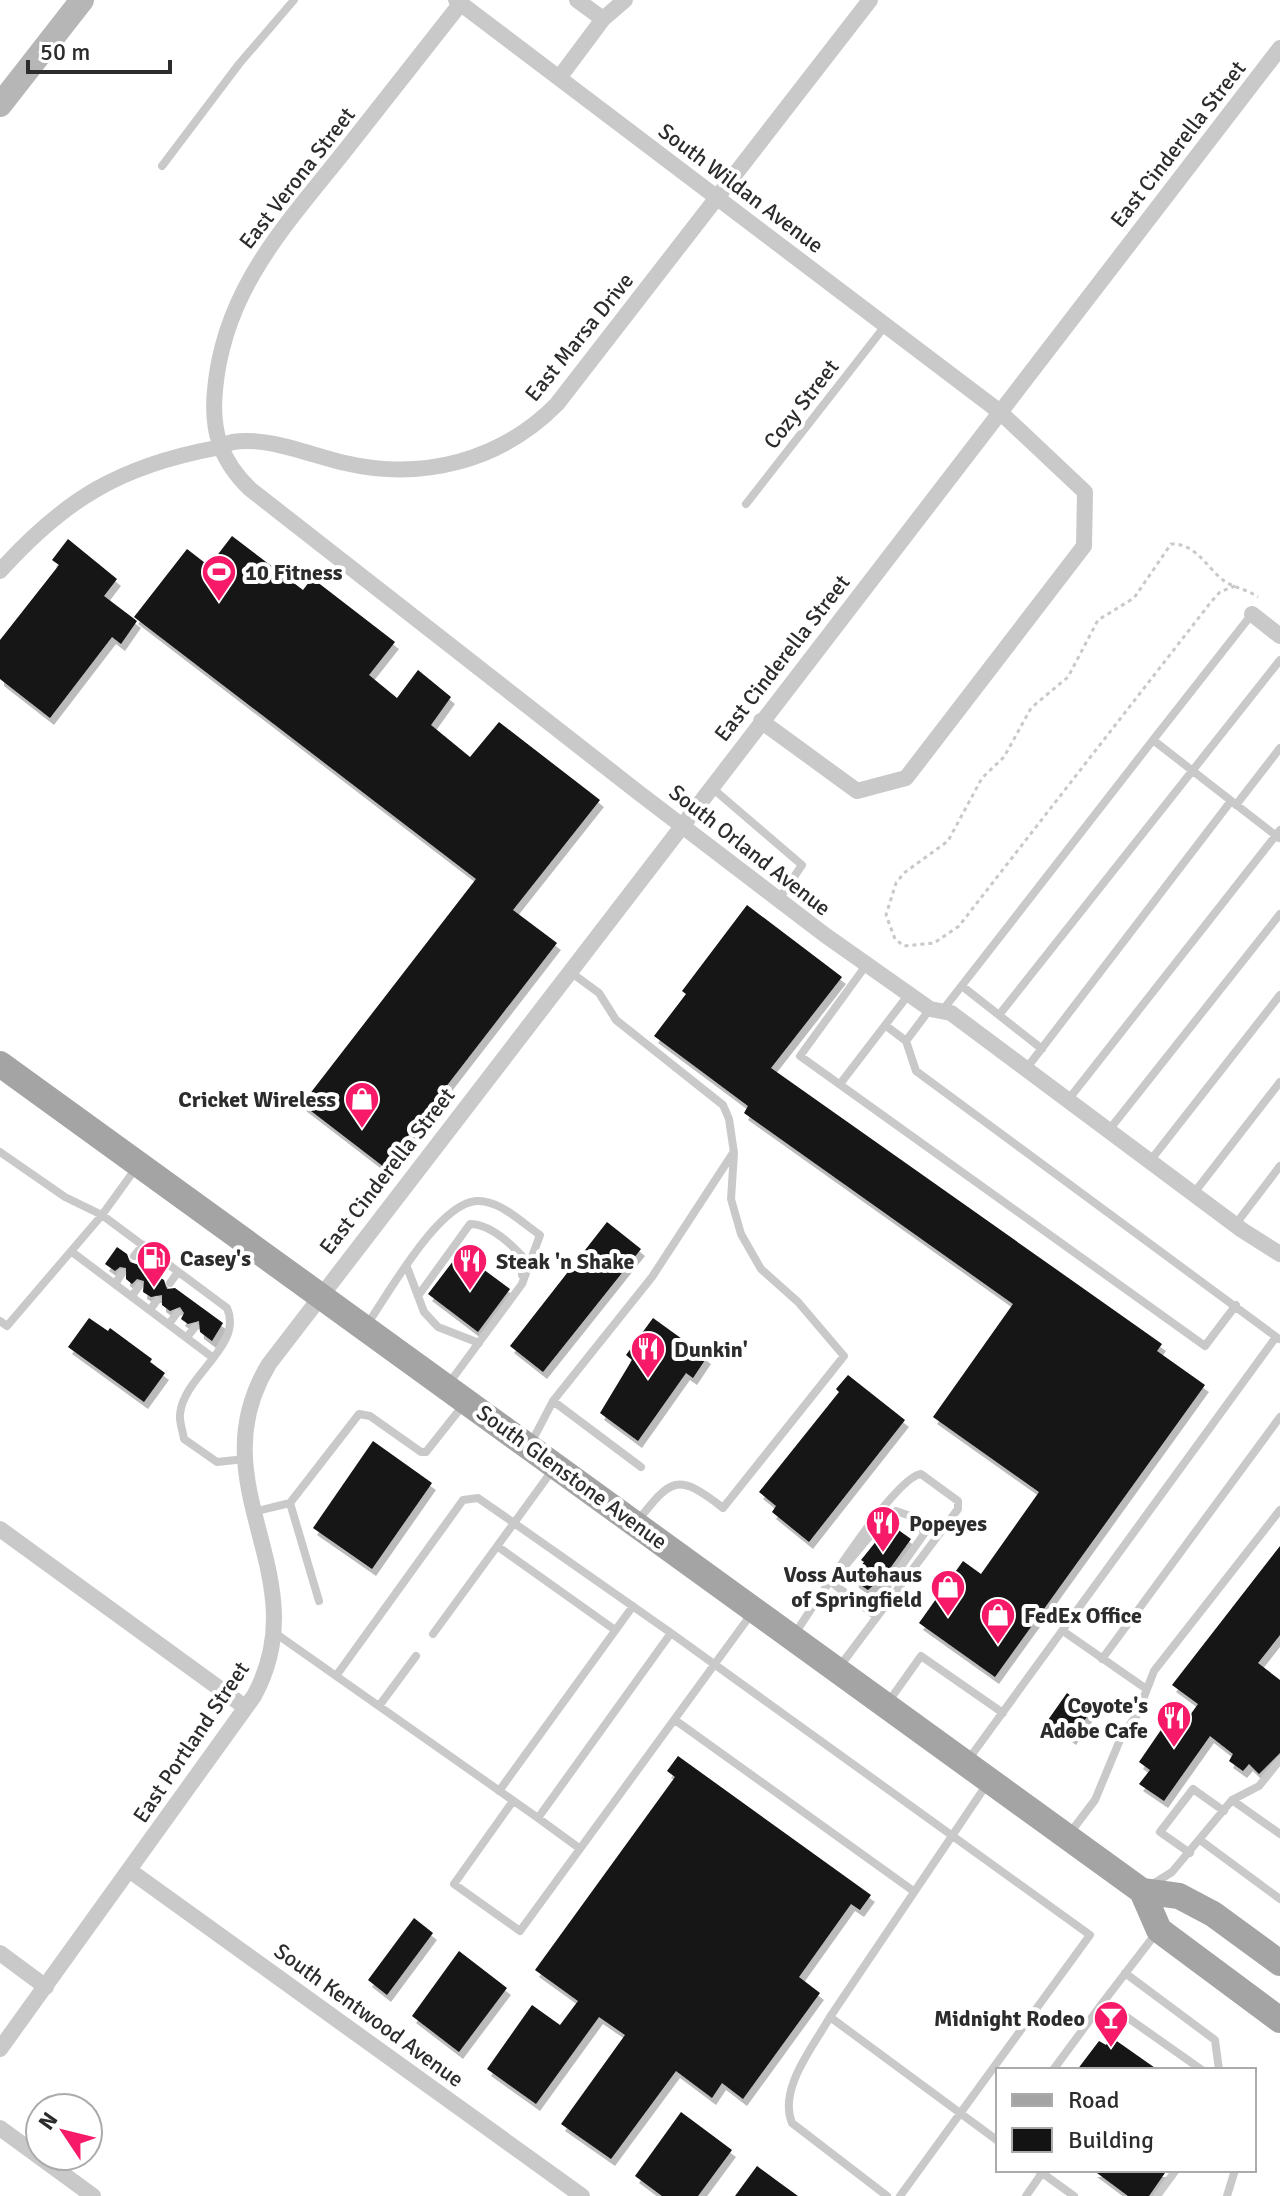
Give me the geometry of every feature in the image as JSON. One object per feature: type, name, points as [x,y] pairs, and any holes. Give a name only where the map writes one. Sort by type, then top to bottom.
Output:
[{"type":"main road","name":"South Glenstone Avenue","points":[[0,1064],[1142,1891],[1179,1896],[1213,1914],[1280,1963]]},
{"type":"main road","points":[[1142,1891],[1192,1971],[1280,2037]]},
{"type":"main road","points":[[1169,1938],[1280,2020]]},
{"type":"street","points":[[0,105],[82,0]]},
{"type":"street","points":[[577,0],[603,19]]},
{"type":"street","points":[[559,78],[603,19],[625,0]]},
{"type":"street","name":"East Marsa Drive","points":[[0,571],[47,522],[104,482],[148,463],[220,447],[233,441],[278,445],[345,463],[413,471],[493,450],[528,431],[557,404],[870,0]]},
{"type":"street","name":"South Wildan Avenue","points":[[458,2],[1000,412],[1085,492],[1084,546],[906,778],[857,791],[761,721]]},
{"type":"street","name":"East Verona Street","points":[[220,447],[213,412],[216,362],[231,313],[268,248],[458,2]]},
{"type":"street","name":"East Cinderella Street","points":[[320,1295],[1280,48]]},
{"type":"street","name":"South Orland Avenue","points":[[220,447],[230,469],[250,489],[779,899],[909,994],[936,1010],[951,1013],[1235,1225],[1280,1254]]},
{"type":"street","points":[[1252,614],[1280,636]]},
{"type":"street","name":"East Portland Street","points":[[0,2049],[245,1707],[268,1668],[275,1633],[272,1578],[252,1512],[245,1459],[247,1419],[259,1381],[320,1295]]},
{"type":"street","points":[[0,1529],[245,1707]]},
{"type":"street","name":"South Kentwood Avenue","points":[[129,1870],[582,2196]]},
{"type":"street","points":[[0,1953],[46,1987]]},
{"type":"street","points":[[0,2128],[93,2196]]},
{"type":"lane","points":[[162,166],[239,64],[294,0]]},
{"type":"lane","name":"Cozy Street","points":[[746,504],[885,325]]},
{"type":"lane","points":[[906,1041],[962,986],[1252,614]]},
{"type":"lane","points":[[999,1015],[1280,660]]},
{"type":"lane","points":[[1067,1100],[1279,835],[1153,740]]},
{"type":"lane","points":[[1026,1069],[1280,748]]},
{"type":"lane","points":[[711,787],[802,865],[779,899]]},
{"type":"lane","points":[[1109,1131],[1280,914]]},
{"type":"lane","points":[[867,964],[800,1056],[1205,1346],[1236,1305]]},
{"type":"lane","points":[[569,971],[599,993],[616,1020],[723,1105],[729,1119],[734,1153],[731,1199],[741,1234],[761,1269],[798,1302],[844,1356],[723,1508],[696,1487],[681,1483],[664,1488],[636,1523]]},
{"type":"lane","points":[[962,986],[1042,1049]]},
{"type":"lane","points":[[840,1084],[909,994]]},
{"type":"lane","points":[[1150,1162],[1280,995]]},
{"type":"lane","points":[[885,1025],[906,1041],[916,1071],[1278,1338],[966,1763]]},
{"type":"lane","points":[[1193,1194],[1280,1082]]},
{"type":"lane","points":[[0,1152],[65,1197],[102,1215],[227,1308],[233,1320],[229,1336],[197,1376],[180,1413],[184,1439],[217,1462],[245,1459]]},
{"type":"lane","points":[[529,1446],[553,1401],[652,1277],[734,1153]]},
{"type":"lane","points":[[0,1321],[7,1326],[102,1215],[138,1164]]},
{"type":"lane","points":[[1235,1225],[1280,1166]]},
{"type":"lane","points":[[252,1512],[290,1503],[359,1414],[370,1416],[421,1452],[426,1452],[479,1343],[522,1284],[540,1235],[493,1204],[475,1201],[441,1220],[365,1327]]},
{"type":"lane","points":[[418,1296],[470,1224],[497,1234],[522,1256],[522,1284]]},
{"type":"lane","points":[[134,1256],[143,1245]]},
{"type":"lane","points":[[72,1252],[212,1357]]},
{"type":"lane","points":[[151,1270],[160,1258]]},
{"type":"lane","points":[[407,1267],[424,1312],[438,1327],[479,1343]]},
{"type":"lane","points":[[170,1283],[178,1272]]},
{"type":"lane","points":[[115,1284],[122,1273]]},
{"type":"lane","points":[[132,1296],[139,1286]]},
{"type":"lane","points":[[189,1296],[197,1286]]},
{"type":"lane","points":[[207,1310],[215,1299]]},
{"type":"lane","points":[[150,1310],[157,1300]]},
{"type":"lane","points":[[169,1324],[177,1313]]},
{"type":"lane","points":[[187,1337],[195,1327]]},
{"type":"lane","points":[[553,1401],[641,1467]]},
{"type":"lane","points":[[1102,1659],[1280,1417]]},
{"type":"lane","points":[[433,1634],[556,1465]]},
{"type":"lane","points":[[793,1637],[883,1506],[913,1475],[921,1474],[958,1501],[958,1509],[837,1670]]},
{"type":"lane","points":[[336,1676],[463,1500],[478,1498],[715,1664],[1090,1935],[900,2196]]},
{"type":"lane","points":[[290,1503],[319,1601]]},
{"type":"lane","points":[[1067,1837],[1095,1800],[1122,1735],[1142,1703],[1145,1688],[1154,1671],[1280,1510]]},
{"type":"lane","points":[[831,1582],[857,1555],[884,1518],[896,1511],[912,1514],[923,1525],[924,1534],[883,1592],[877,1617]]},
{"type":"lane","points":[[497,1546],[615,1630]]},
{"type":"lane","points":[[831,1582],[877,1617]]},
{"type":"lane","points":[[499,1791],[633,1606]]},
{"type":"lane","points":[[513,1801],[454,1884],[520,1931],[755,1610]]},
{"type":"lane","points":[[1063,1631],[1145,1688]]},
{"type":"lane","points":[[275,1633],[579,1848]]},
{"type":"lane","points":[[538,1818],[671,1633]]},
{"type":"lane","points":[[379,1706],[416,1656]]},
{"type":"lane","points":[[886,1705],[921,1656],[1003,1713]]},
{"type":"lane","points":[[675,1720],[912,1890]]},
{"type":"lane","points":[[1142,1891],[1172,1872],[1232,1800],[1259,1786],[1280,1760]]},
{"type":"lane","points":[[887,2196],[792,2123],[786,2108],[794,2083],[830,2017],[912,1890],[989,1780]]},
{"type":"lane","points":[[1190,1853],[1160,1832],[1193,1789],[1224,1811]]},
{"type":"lane","points":[[1232,1800],[1280,1834]]},
{"type":"lane","points":[[1200,1840],[1280,1899]]},
{"type":"lane","points":[[1054,2068],[1125,1973],[1169,1938]]},
{"type":"lane","points":[[1125,1973],[1215,2040],[1219,2068]]},
{"type":"lane","points":[[1104,2001],[1199,2068]]},
{"type":"lane","points":[[830,2017],[996,2140]]},
{"type":"lane","points":[[1026,2196],[1040,2172],[1074,2196]]},
{"type":"lane","points":[[1157,2196],[1175,2172]]},
{"type":"lane","points":[[1227,2196],[1234,2172]]},
{"type":"path","points":[[1171,544],[1187,546],[1224,582],[1235,586],[1220,592],[1211,602],[959,926],[934,943],[920,946],[904,946],[895,939],[886,915],[896,883],[904,873],[948,841],[982,778],[1013,744],[1031,708],[1068,677],[1098,620],[1134,598],[1164,550],[1171,544]]},
{"type":"building","points":[[232,536],[303,590],[312,578],[395,642],[369,675],[397,698],[418,670],[451,697],[431,725],[470,757],[499,722],[600,800],[513,910],[557,943],[384,1167],[302,1104],[476,879],[134,617],[187,549],[209,566]]},
{"type":"building","points":[[68,539],[117,579],[104,596],[137,621],[121,644],[112,637],[50,718],[0,679],[0,640],[59,565],[52,560]]},
{"type":"building","points":[[747,905],[842,977],[771,1068],[1162,1344],[1157,1351],[1205,1385],[995,1677],[919,1623],[963,1561],[981,1574],[1039,1492],[933,1417],[1013,1304],[744,1113],[748,1106],[654,1036],[686,994],[682,991]]},
{"type":"building","points":[[607,1222],[641,1249],[543,1372],[510,1346]]},
{"type":"building","points":[[117,1247],[127,1254],[130,1262],[145,1267],[147,1276],[156,1275],[164,1280],[167,1289],[175,1288],[223,1323],[212,1341],[200,1332],[199,1321],[188,1324],[181,1319],[184,1313],[180,1307],[170,1311],[162,1305],[162,1295],[151,1297],[143,1292],[144,1281],[137,1279],[132,1284],[126,1279],[126,1268],[120,1267],[115,1271],[105,1264]]},
{"type":"building","name":"Steak 'n Shake","points":[[460,1252],[510,1289],[478,1332],[428,1294]]},
{"type":"building","points":[[89,1318],[108,1331],[110,1328],[152,1359],[150,1362],[165,1373],[144,1402],[68,1347]]},
{"type":"building","name":"Dunkin'","points":[[653,1318],[707,1357],[693,1378],[686,1373],[638,1441],[600,1413],[632,1360],[626,1355]]},
{"type":"building","points":[[848,1375],[905,1420],[809,1542],[772,1512],[776,1506],[759,1492],[839,1392],[836,1389]]},
{"type":"building","points":[[373,1441],[432,1483],[372,1569],[313,1528]]},
{"type":"building","name":"Popeyes","points":[[890,1524],[911,1539],[886,1574],[868,1590],[855,1581],[854,1575],[864,1562],[861,1560]]},
{"type":"building","points":[[1280,1546],[1280,1635],[1258,1663],[1280,1680],[1280,1753],[1259,1774],[1249,1764],[1243,1771],[1229,1761],[1233,1754],[1210,1736],[1164,1801],[1139,1784],[1150,1770],[1139,1762],[1163,1727],[1175,1736],[1198,1704],[1172,1685]]},
{"type":"building","points":[[1067,1693],[1091,1711],[1072,1738],[1048,1720]]},
{"type":"building","points":[[678,1756],[871,1895],[860,1910],[851,1904],[799,1977],[820,1993],[743,2099],[722,2083],[712,2098],[676,2071],[611,2159],[561,2124],[625,2035],[599,2017],[536,2104],[487,2069],[532,2005],[560,2025],[578,2001],[535,1970],[675,1777],[667,1771]]},
{"type":"building","points":[[414,1918],[433,1933],[387,1995],[368,1980]]},
{"type":"building","points":[[459,1951],[507,1988],[459,2052],[412,2016]]},
{"type":"building","name":"Midnight Rodeo","points":[[1111,2037],[1155,2068],[1079,2068],[1099,2041],[1106,2045]]},
{"type":"building","points":[[681,2112],[732,2150],[698,2196],[662,2196],[635,2176]]},
{"type":"building","points":[[757,2166],[780,2183],[798,2196],[735,2196]]},
{"type":"building","points":[[1096,2172],[1166,2172],[1149,2196],[1128,2196]]},
{"type":"place","name":"10 Fitness","points":[[219,603]]},
{"type":"place","name":"Cricket Wireless","points":[[362,1130]]},
{"type":"place","name":"Casey's","points":[[154,1289]]},
{"type":"place","name":"Steak 'n Shake","points":[[470,1292]]},
{"type":"place","name":"Dunkin'","points":[[648,1380]]},
{"type":"place","name":"Popeyes","points":[[883,1554]]},
{"type":"place","name":"Voss Autohaus of Springfield","points":[[948,1618]]},
{"type":"place","name":"FedEx Office","points":[[998,1646]]},
{"type":"place","name":"Coyote's Adobe Cafe","points":[[1174,1749]]},
{"type":"place","name":"Midnight Rodeo","points":[[1111,2049]]}]
